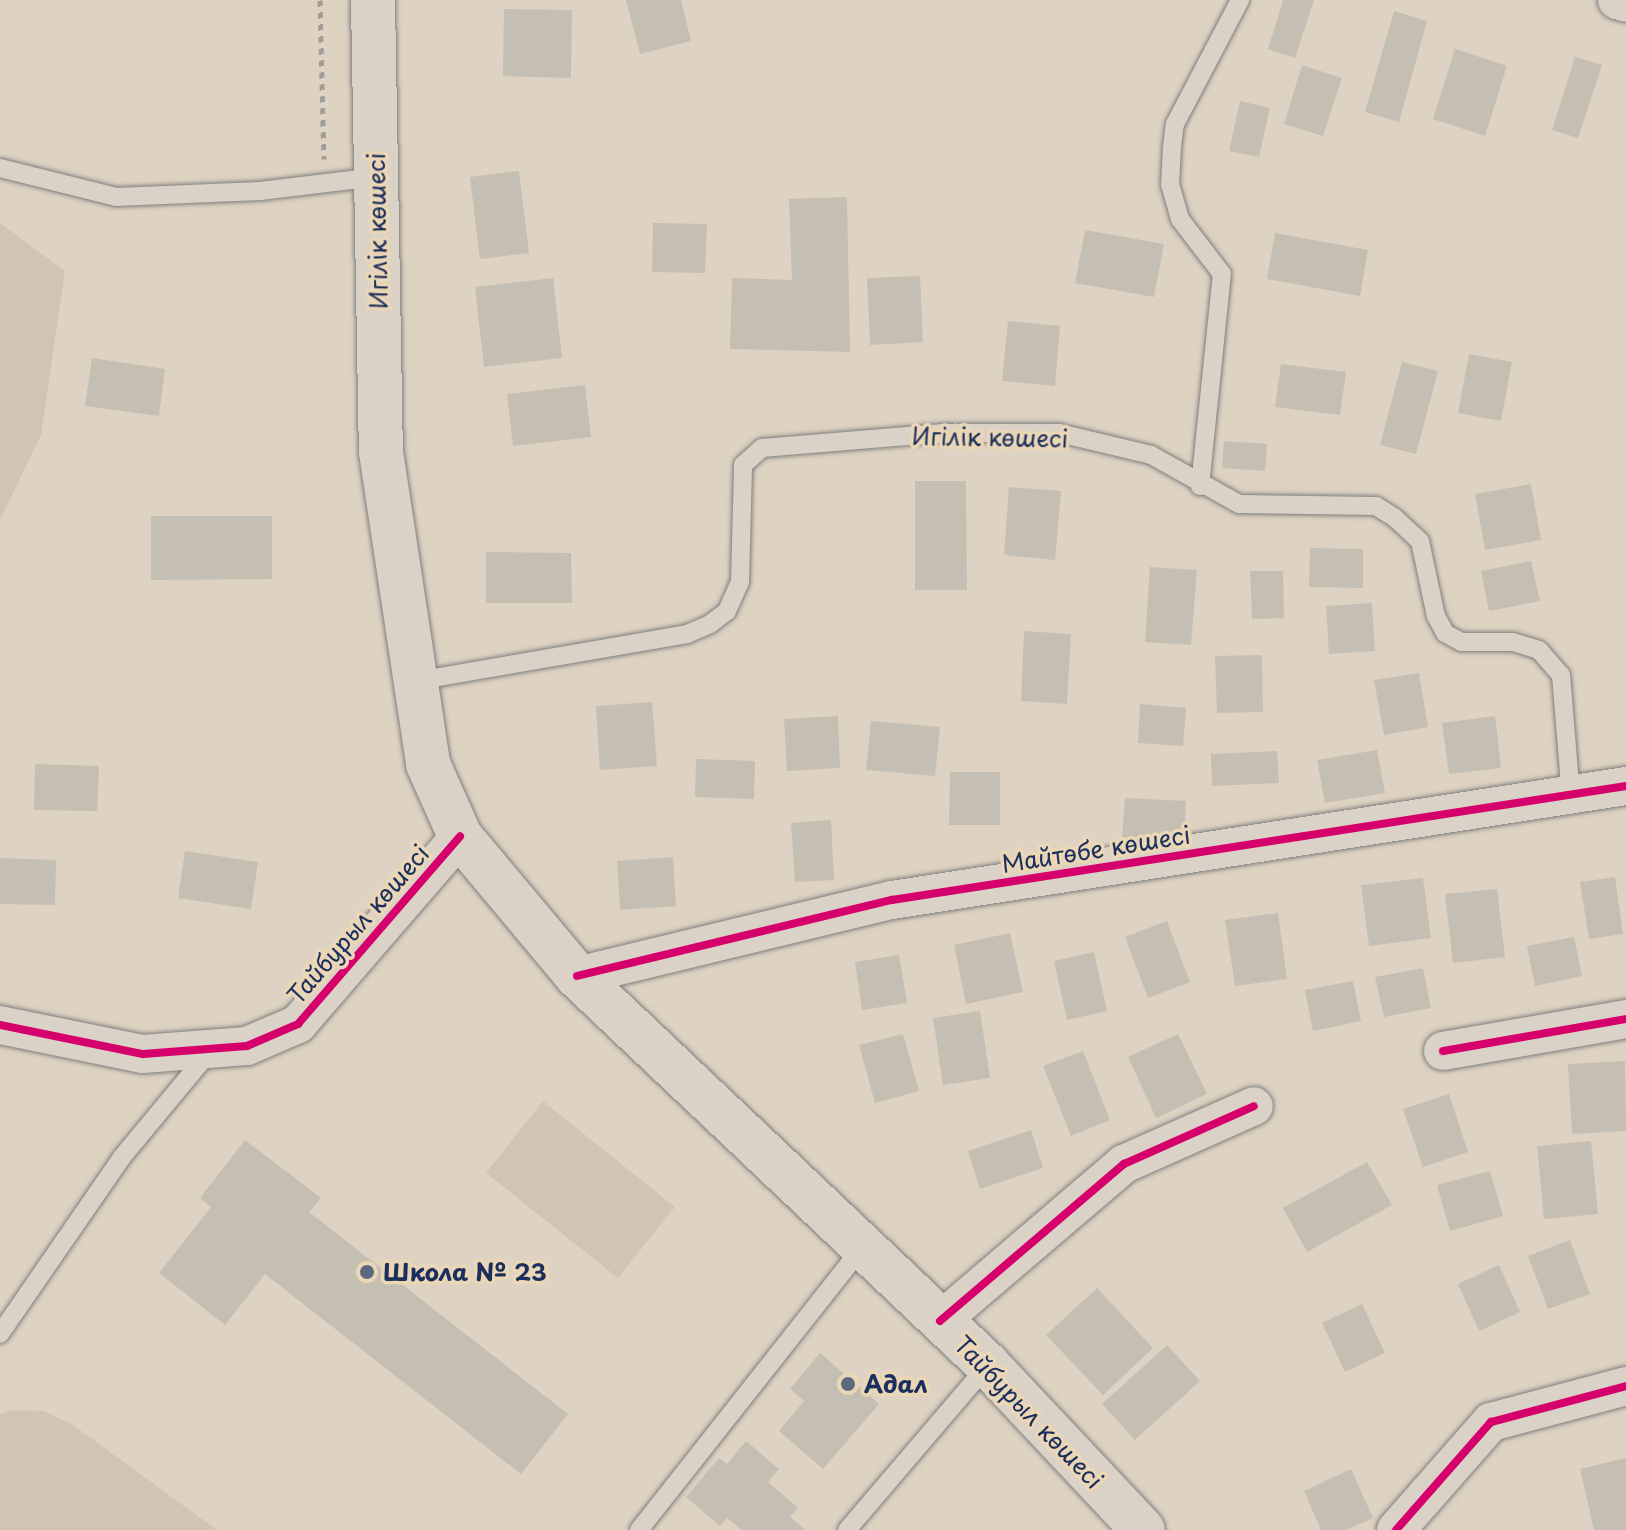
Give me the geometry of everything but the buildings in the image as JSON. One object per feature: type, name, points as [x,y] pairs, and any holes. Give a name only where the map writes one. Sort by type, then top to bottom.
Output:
[{"type":"main road","name":"Игілік көшесі","points":[[373,0],[381,452],[413,682],[428,764],[460,836]]},
{"type":"main road","name":"Тайбурыл көшесі","points":[[460,836],[577,976],[988,1365],[1143,1530]]},
{"type":"street","points":[[1617,0],[1626,3]]},
{"type":"street","name":"Майтөбе көшесі","points":[[577,976],[892,900],[1626,786]]},
{"type":"street","name":"Тайбурыл көшесі","points":[[0,1025],[143,1054],[247,1046],[298,1024],[460,836]]},
{"type":"street","points":[[1443,1051],[1626,1019]]},
{"type":"street","points":[[940,1321],[1124,1164],[1254,1106]]},
{"type":"street","points":[[1396,1530],[1491,1422],[1626,1386]]},
{"type":"lane","points":[[1200,486],[1222,274],[1180,219],[1170,185],[1172,147],[1175,124],[1240,0]]},
{"type":"lane","points":[[0,168],[116,197],[376,177]]},
{"type":"lane","name":"Игілік көшесі","points":[[413,682],[687,634],[710,624],[727,611],[740,582],[743,465],[762,448],[946,433],[1059,433],[1151,455],[1200,486],[1239,504],[1376,506],[1395,518],[1420,541],[1436,616],[1445,633],[1461,642],[1513,642],[1539,650],[1561,675],[1571,796]]},
{"type":"lane","points":[[0,1334],[122,1157],[210,1051]]},
{"type":"lane","points":[[639,1530],[863,1246]]},
{"type":"lane","points":[[847,1530],[988,1365]]},
{"type":"path","points":[[320,0],[324,183]]},
{"type":"shaded area","points":[[0,223],[65,271],[41,435],[0,520]]},
{"type":"shaded area","points":[[543,1101],[675,1207],[618,1278],[486,1173]]},
{"type":"shaded area","points":[[12,1410],[44,1411],[73,1425],[217,1530],[0,1530],[0,1414]]},
{"type":"cycle path","points":[[577,976],[892,900],[1626,786]]},
{"type":"cycle path","points":[[0,1025],[143,1054],[247,1046],[298,1024],[460,836]]},
{"type":"cycle path","points":[[1443,1051],[1626,1019]]},
{"type":"cycle path","points":[[940,1321],[1124,1164],[1254,1106]]},
{"type":"cycle path","points":[[1396,1530],[1491,1422],[1626,1386]]},
{"type":"place","name":"Школа № 23","points":[[367,1272]]},
{"type":"place","name":"Адал","points":[[848,1384]]}]
